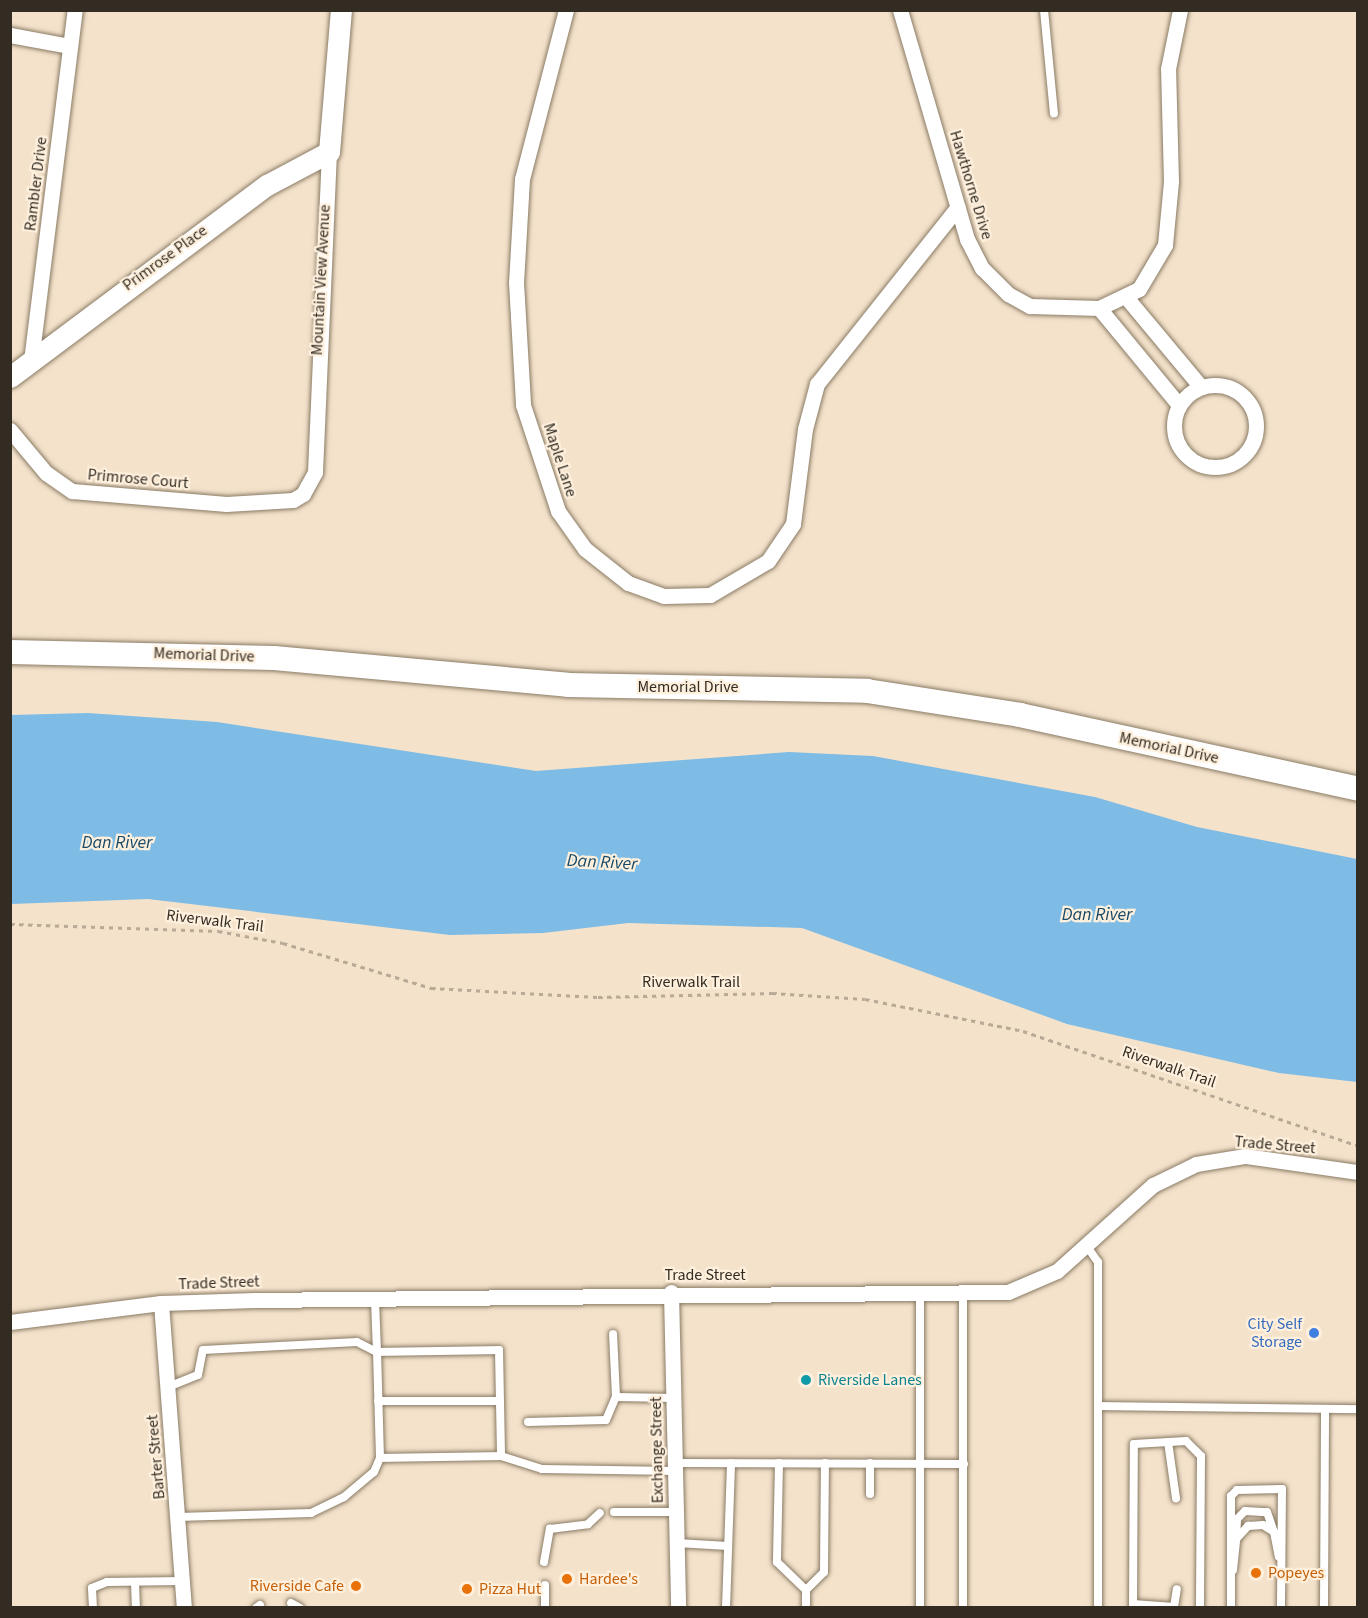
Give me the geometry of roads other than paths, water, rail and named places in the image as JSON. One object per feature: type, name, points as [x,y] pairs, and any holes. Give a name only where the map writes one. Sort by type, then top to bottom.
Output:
[{"type":"main road","name":"Memorial Drive","points":[[10,652],[274,658],[568,685],[867,691],[1020,715],[1358,789]]},
{"type":"street","name":"Rambler Drive","points":[[31,361],[75,10]]},
{"type":"street","name":"Mountain View Avenue","points":[[252,502],[293,500],[311,484],[315,472],[329,152],[341,10]]},
{"type":"street","name":"Maple Lane","points":[[566,10],[522,179],[516,282],[524,405],[558,512],[585,549],[628,583],[664,596],[710,595],[768,561],[793,524],[805,429],[817,384],[958,207]]},
{"type":"street","name":"Hawthorne Drive","points":[[900,10],[972,250],[1008,294],[1030,306],[1099,308],[1126,297],[1151,276],[1165,245],[1171,181],[1168,69],[1180,10]]},
{"type":"street","points":[[10,35],[70,46]]},
{"type":"street","name":"Primrose Place","points":[[10,377],[258,192],[329,152]]},
{"type":"street","points":[[1126,297],[1201,387]]},
{"type":"street","points":[[1099,308],[1179,405]]},
{"type":"street","points":[[1201,387],[1228,387],[1249,403],[1256,428],[1246,453],[1223,466],[1197,462],[1178,444],[1174,431],[1179,405],[1201,387]]},
{"type":"street","name":"Primrose Court","points":[[10,430],[46,472],[72,491],[165,501],[252,502]]},
{"type":"street","name":"Trade Street","points":[[10,1322],[161,1304],[671,1293],[963,1292],[1028,1287],[1086,1245],[1154,1185],[1196,1164],[1245,1156],[1358,1172]]},
{"type":"street","name":"Exchange Street","points":[[671,1293],[678,1608]]},
{"type":"street","name":"Barter Street","points":[[161,1304],[184,1608]]},
{"type":"lane","points":[[1044,10],[1054,114]]},
{"type":"lane","points":[[1086,1245],[1098,1262],[1098,1608]]},
{"type":"lane","points":[[920,1292],[920,1608]]},
{"type":"lane","points":[[963,1292],[963,1608]]},
{"type":"lane","points":[[178,1517],[311,1513],[357,1491],[380,1458],[375,1299]]},
{"type":"lane","points":[[528,1422],[596,1424],[606,1420],[616,1397],[613,1334]]},
{"type":"lane","points":[[168,1387],[198,1375],[203,1350],[357,1342],[378,1352],[500,1350],[501,1456]]},
{"type":"lane","points":[[616,1397],[674,1398]]},
{"type":"lane","points":[[378,1401],[500,1401]]},
{"type":"lane","points":[[1098,1406],[1358,1409]]},
{"type":"lane","points":[[1324,1409],[1324,1608]]},
{"type":"lane","points":[[1177,1589],[1174,1607],[1133,1606],[1134,1444],[1186,1441],[1201,1455],[1200,1608]]},
{"type":"lane","points":[[1168,1442],[1176,1498]]},
{"type":"lane","points":[[380,1458],[501,1456],[542,1469],[676,1467],[731,1463],[964,1464]]},
{"type":"lane","points":[[726,1608],[731,1463]]},
{"type":"lane","points":[[779,1463],[777,1562],[806,1590]]},
{"type":"lane","points":[[870,1463],[870,1494]]},
{"type":"lane","points":[[806,1608],[806,1590],[824,1572],[825,1464]]},
{"type":"lane","points":[[1231,1608],[1228,1505],[1237,1491],[1282,1490],[1281,1608]]},
{"type":"lane","points":[[1230,1582],[1237,1519],[1245,1511],[1267,1512],[1274,1532],[1282,1574]]},
{"type":"lane","points":[[614,1512],[677,1512]]},
{"type":"lane","points":[[544,1562],[550,1529],[588,1524],[600,1513]]},
{"type":"lane","points":[[1236,1539],[1248,1527],[1263,1525],[1274,1532]]},
{"type":"lane","points":[[677,1543],[728,1546]]},
{"type":"lane","points":[[93,1608],[92,1588],[135,1582],[182,1581]]},
{"type":"lane","points":[[135,1582],[136,1608]]},
{"type":"lane","points":[[545,1585],[545,1608]]},
{"type":"lane","points":[[291,1603],[300,1608]]},
{"type":"water","name":"Dan River","points":[[88,713],[217,722],[536,771],[789,752],[873,756],[1095,797],[1197,827],[1357,859],[1357,1082],[1279,1073],[1067,1024],[802,928],[628,923],[543,933],[450,935],[148,899],[11,904],[11,715]]},
{"type":"place","name":"City Self Storage","points":[[1314,1333]]},
{"type":"place","name":"Riverside Lanes","points":[[806,1380]]},
{"type":"place","name":"Popeyes","points":[[1256,1573]]},
{"type":"place","name":"Hardee's","points":[[567,1579]]},
{"type":"place","name":"Riverside Cafe","points":[[356,1586]]},
{"type":"place","name":"Pizza Hut","points":[[467,1589]]}]
